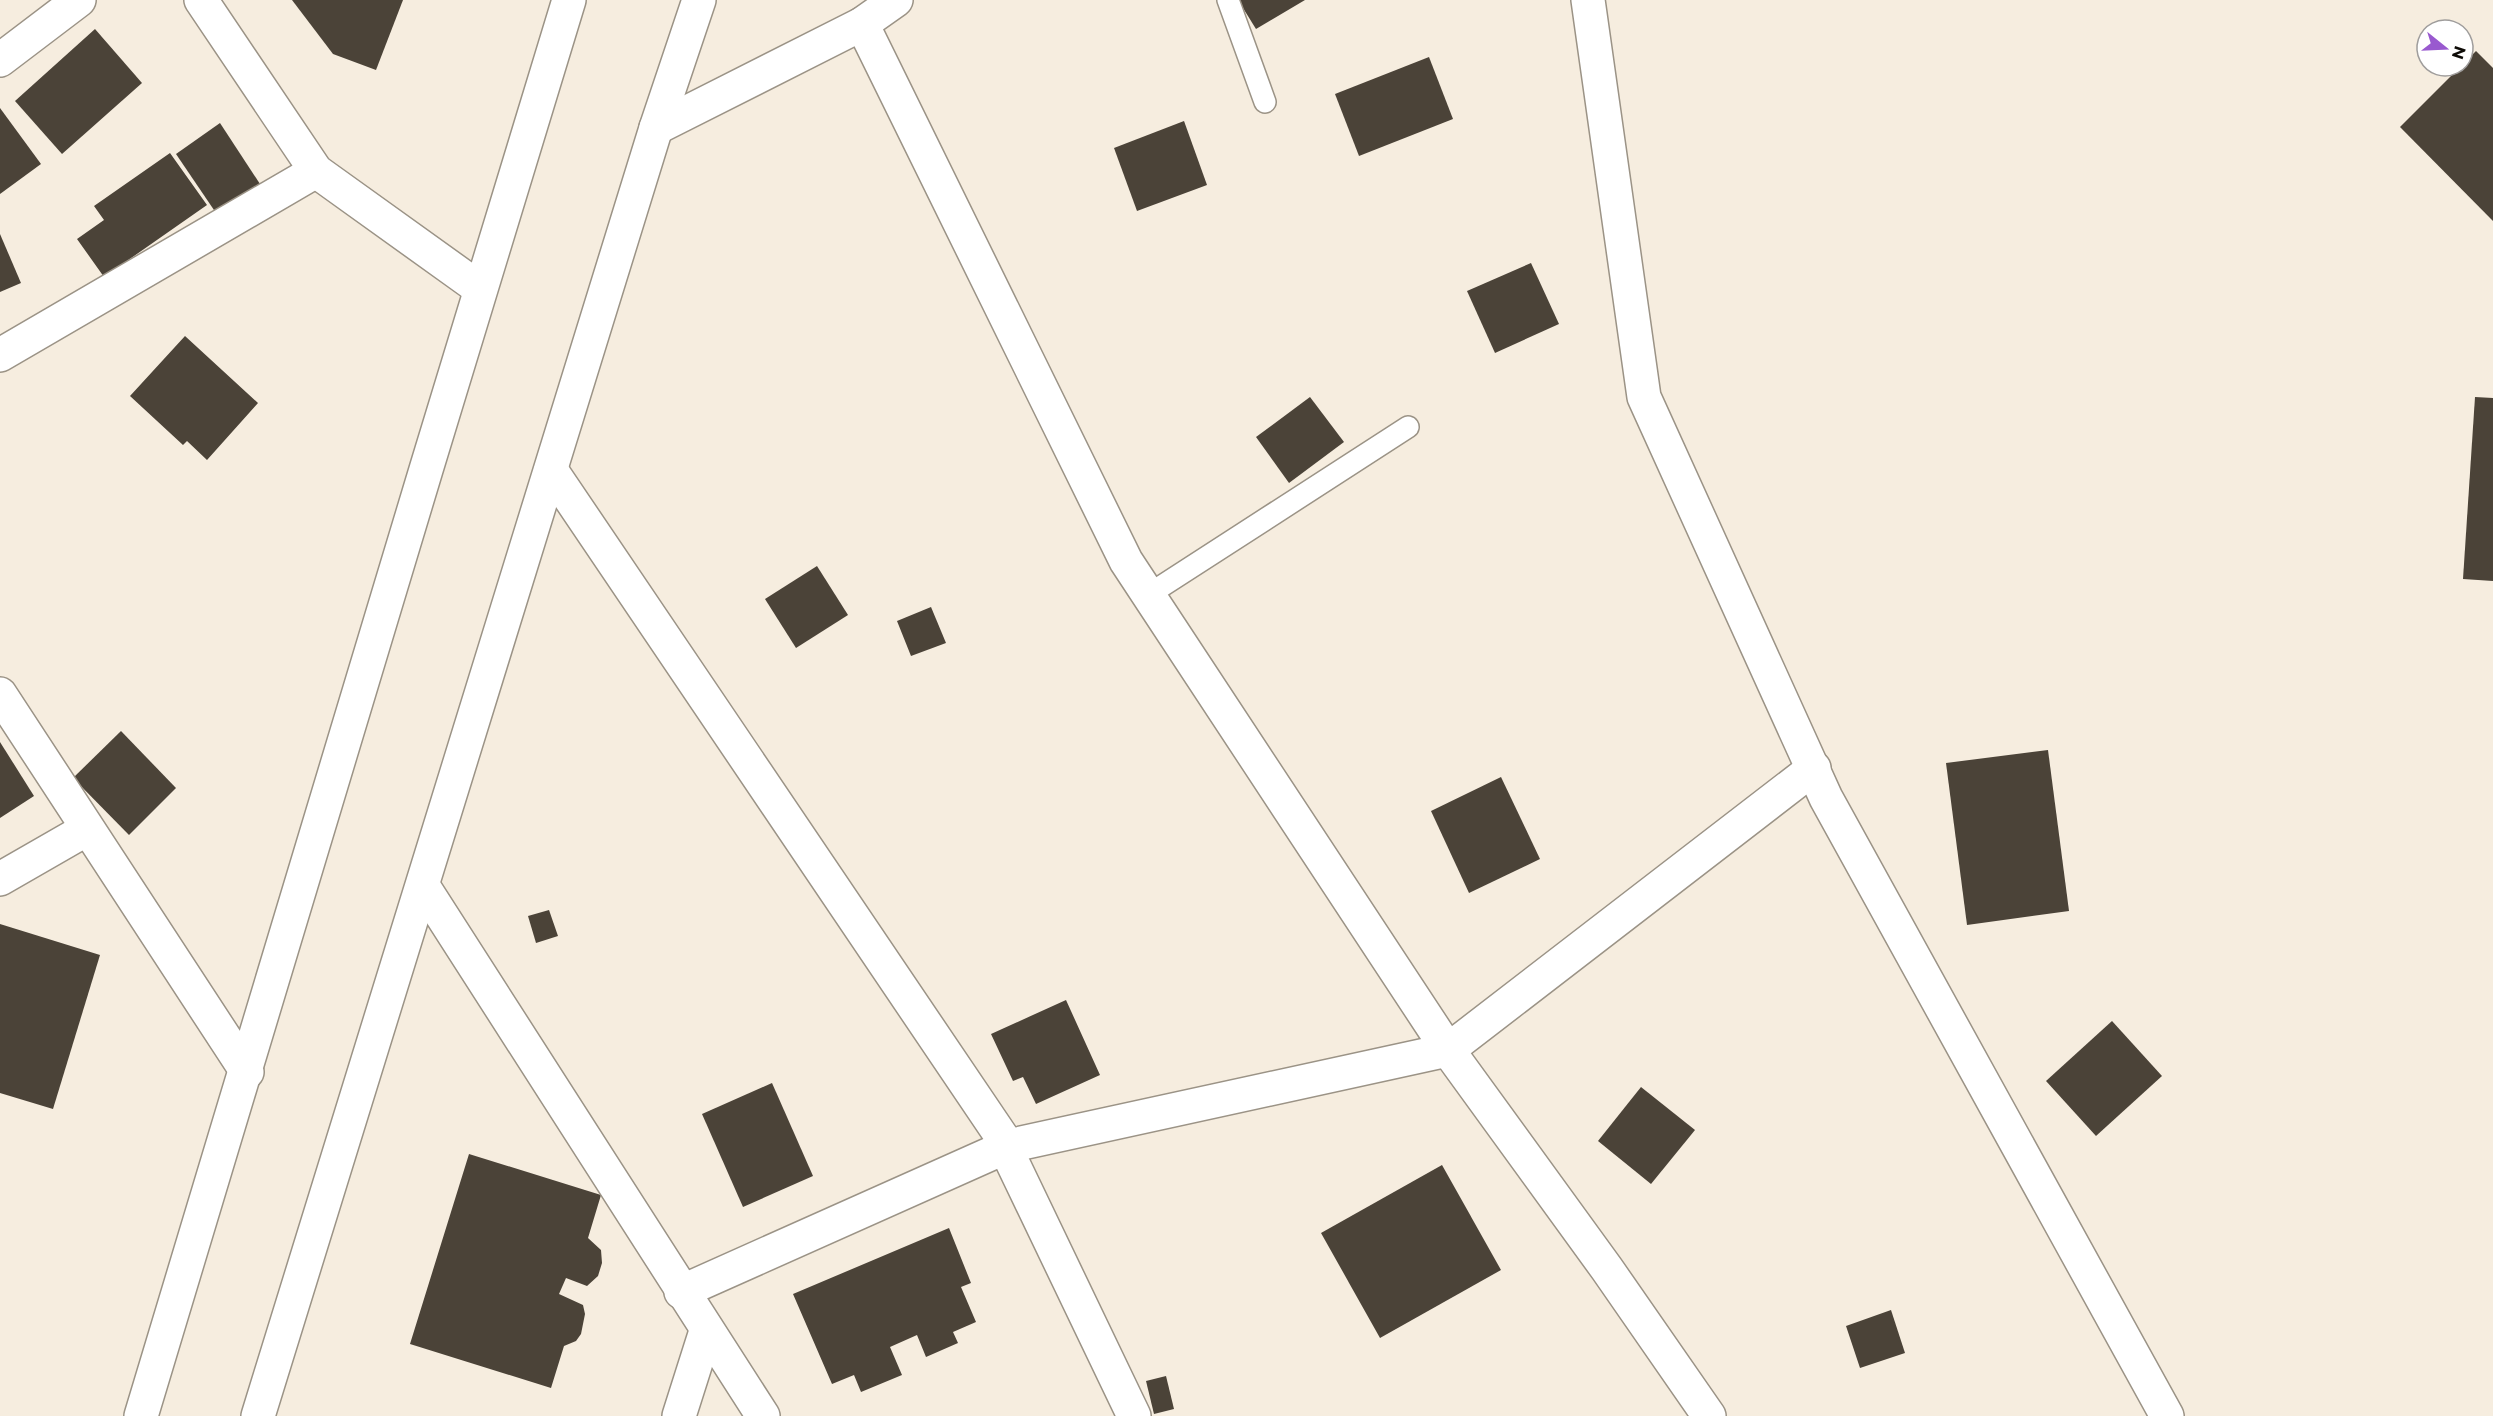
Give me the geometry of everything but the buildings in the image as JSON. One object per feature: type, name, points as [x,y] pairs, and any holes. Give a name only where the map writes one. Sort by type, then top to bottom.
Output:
[{"type":"street","points":[[0,60],[79,0]]},
{"type":"street","points":[[201,0],[316,171],[479,288]]},
{"type":"street","points":[[141,1416],[247,1072],[479,288],[569,0]]},
{"type":"street","points":[[258,1416],[656,128],[699,0]]},
{"type":"street","points":[[656,128],[862,24],[896,0]]},
{"type":"street","points":[[1588,0],[1644,397],[1826,798],[2167,1416]]},
{"type":"street","points":[[862,24],[1126,561],[1448,1050],[1607,1269],[1709,1416]]},
{"type":"street","points":[[0,355],[316,171]]},
{"type":"street","points":[[551,470],[1006,1147],[1134,1416]]},
{"type":"street","points":[[0,694],[247,1072]]},
{"type":"street","points":[[681,1292],[1006,1147],[1448,1050],[1814,768]]},
{"type":"street","points":[[0,879],[87,829]]},
{"type":"street","points":[[423,886],[762,1416]]},
{"type":"street","points":[[679,1416],[706,1331]]},
{"type":"lane","points":[[1228,0],[1264,102]]},
{"type":"lane","points":[[1148,595],[1408,426]]}]
